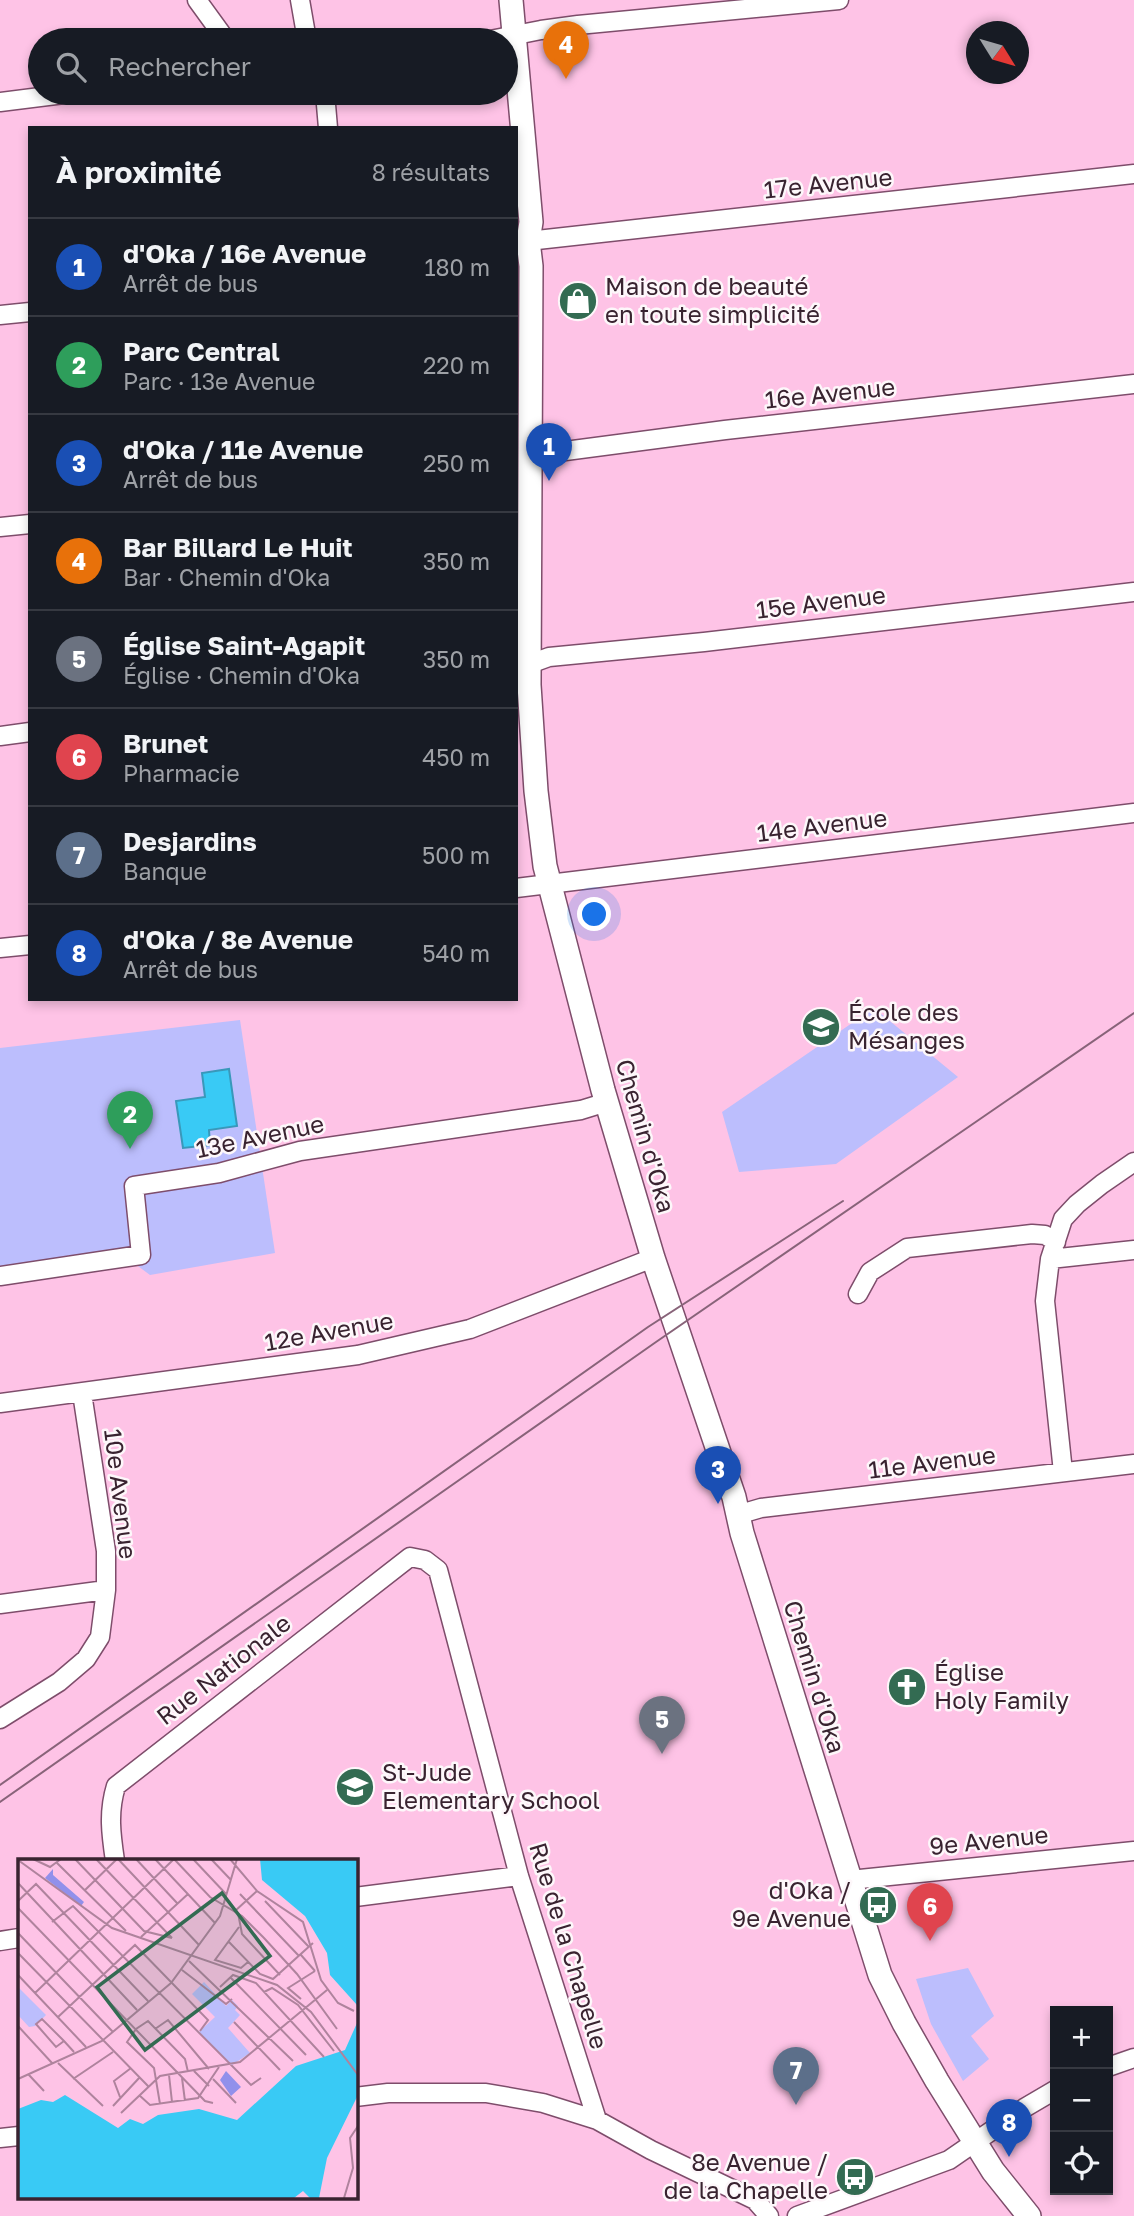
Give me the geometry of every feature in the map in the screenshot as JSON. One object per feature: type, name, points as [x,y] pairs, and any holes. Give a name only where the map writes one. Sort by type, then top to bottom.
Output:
[{"type":"main road","name":"Chemin d'Oka","points":[[511,0],[513,28]]},
{"type":"main road","name":"Chemin d'Oka","points":[[518,80],[531,222],[528,241],[531,266],[531,453],[523,667],[550,884],[607,1102],[653,1258],[734,1497],[737,1515],[880,1975],[925,2061],[993,2171],[1029,2216]]},
{"type":"street","points":[[197,0],[217,28]]},
{"type":"street","points":[[300,0],[305,28]]},
{"type":"street","points":[[518,35],[578,25],[839,0]]},
{"type":"street","points":[[0,102],[28,98]]},
{"type":"street","points":[[326,105],[328,126]]},
{"type":"street","name":"17e Avenue","points":[[528,241],[1134,174]]},
{"type":"street","points":[[0,315],[28,312]]},
{"type":"street","name":"16e Avenue","points":[[531,453],[550,453],[724,430],[1134,384]]},
{"type":"street","points":[[0,527],[28,524]]},
{"type":"street","name":"15e Avenue","points":[[523,667],[549,657],[704,642],[1134,592]]},
{"type":"street","points":[[0,736],[28,732]]},
{"type":"street","name":"14e Avenue","points":[[518,888],[1134,813]]},
{"type":"street","points":[[0,948],[28,944]]},
{"type":"street","name":"13e Avenue","points":[[0,1276],[141,1255],[134,1186],[243,1168],[300,1151],[581,1110],[607,1102]]},
{"type":"street","points":[[1063,1472],[1045,1301],[1053,1250],[1063,1219],[1077,1204],[1134,1162]]},
{"type":"street","points":[[858,1294],[870,1272],[907,1248],[1032,1234],[1045,1235],[1053,1250]]},
{"type":"street","points":[[1053,1250],[1134,1250]]},
{"type":"street","name":"12e Avenue","points":[[0,1404],[358,1355],[470,1329],[653,1258]]},
{"type":"street","name":"10e Avenue","points":[[0,1719],[59,1682],[86,1659],[100,1637],[106,1590],[106,1550],[82,1394]]},
{"type":"street","name":"11e Avenue","points":[[737,1515],[761,1508],[1134,1464]]},
{"type":"street","name":"Rue Nationale","points":[[115,1859],[110,1822],[116,1786],[410,1557],[425,1560]]},
{"type":"street","name":"Rue de la Chapelle","points":[[425,1560],[438,1570],[519,1876],[597,2120]]},
{"type":"street","points":[[0,1604],[106,1590]]},
{"type":"street","name":"9e Avenue","points":[[850,1880],[1134,1851]]},
{"type":"street","points":[[357,1897],[519,1876]]},
{"type":"street","points":[[0,1941],[18,1938]]},
{"type":"street","points":[[1113,2065],[1134,2058]]},
{"type":"street","points":[[357,2097],[388,2093],[486,2093],[543,2103],[597,2120],[651,2150],[755,2200],[769,2216]]},
{"type":"street","points":[[807,2214],[941,2164],[1050,2093]]},
{"type":"street","points":[[0,2138],[18,2136]]},
{"type":"shaded area","points":[[874,1008],[958,1077],[836,1164],[739,1172],[722,1112]]},
{"type":"shaded area","points":[[240,1020],[275,1253],[150,1275],[115,1249],[0,1268],[0,1048]]},
{"type":"shaded area","points":[[229,1069],[237,1126],[209,1130],[210,1145],[183,1148],[176,1101],[205,1097],[202,1073]]},
{"type":"shaded area","points":[[968,1968],[994,2016],[971,2036],[989,2059],[963,2081],[931,2024],[916,1979]]},
{"type":"tram line","points":[[0,1802],[656,1342],[1134,1013]]},
{"type":"tram line","points":[[0,1785],[648,1327],[843,1201]]},
{"type":"place","name":"Bar Billard Le Huit","points":[[566,79]]},
{"type":"place","name":"Maison de beauté en toute simplicité","points":[[578,301]]},
{"type":"place","name":"d'Oka / 16e Avenue","points":[[549,481]]},
{"type":"place","name":"École des Mésanges","points":[[821,1027]]},
{"type":"place","name":"Parc Central","points":[[130,1149]]},
{"type":"place","name":"d'Oka / 11e Avenue","points":[[718,1504]]},
{"type":"place","name":"Église Holy Family","points":[[907,1687]]},
{"type":"place","name":"Église Saint-Agapit","points":[[662,1754]]},
{"type":"place","name":"St-Jude Elementary School","points":[[355,1787]]},
{"type":"place","name":"d'Oka / 9e Avenue","points":[[878,1905]]},
{"type":"place","name":"Brunet","points":[[930,1941]]},
{"type":"place","name":"Desjardins","points":[[796,2105]]},
{"type":"place","name":"d'Oka / 8e Avenue","points":[[1009,2157]]},
{"type":"place","name":"8e Avenue / de la Chapelle","points":[[855,2177]]}]
